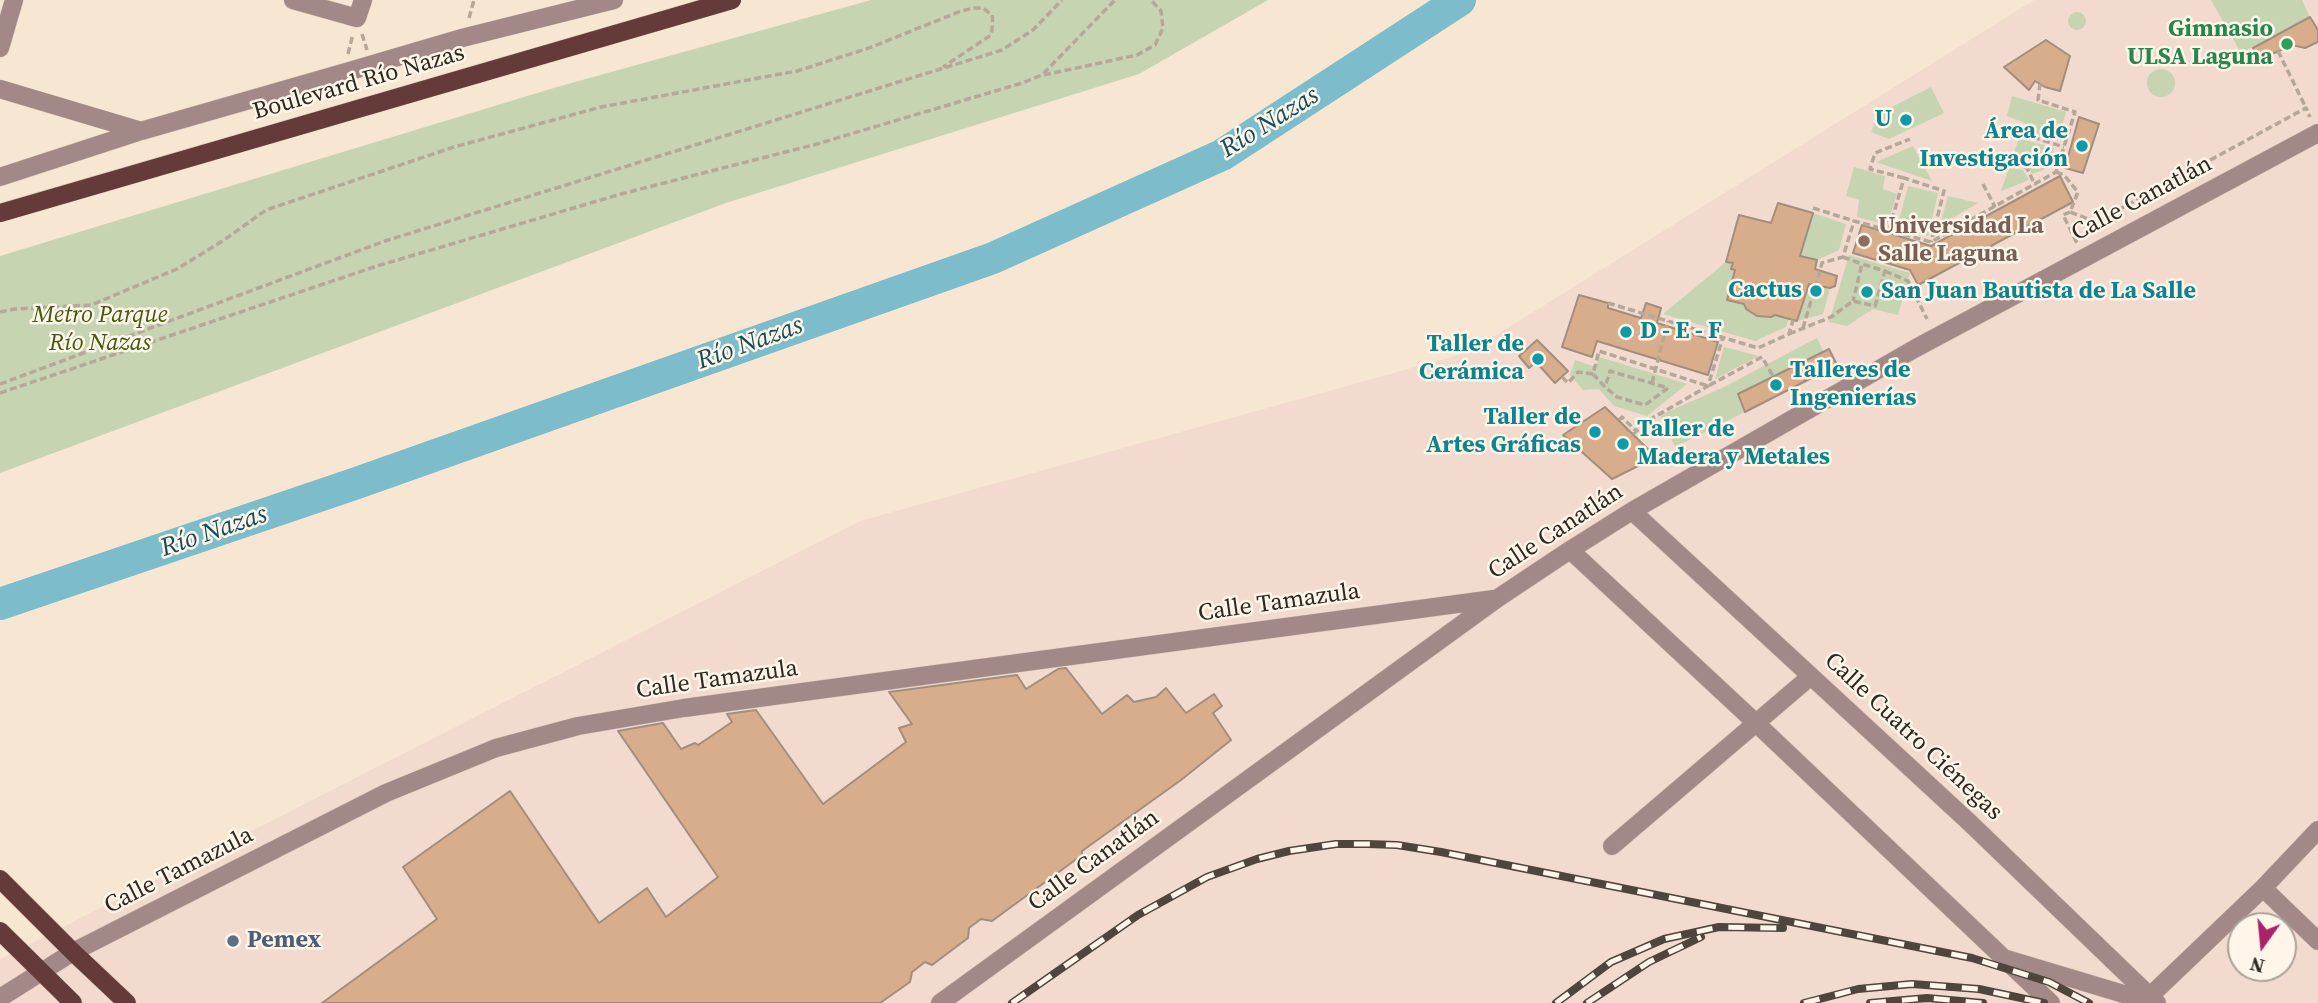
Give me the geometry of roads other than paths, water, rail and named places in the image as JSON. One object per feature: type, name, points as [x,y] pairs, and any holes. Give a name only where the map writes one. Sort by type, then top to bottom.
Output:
[{"type":"main road","name":"Boulevard Río Nazas","points":[[0,213],[732,0]]},
{"type":"main road","points":[[0,879],[127,1003]]},
{"type":"main road","points":[[0,931],[73,1003]]},
{"type":"street","points":[[0,48],[14,0]]},
{"type":"street","points":[[293,0],[357,18],[363,0]]},
{"type":"street","name":"Boulevard Río Nazas","points":[[0,177],[141,131],[462,38],[614,0]]},
{"type":"street","points":[[0,89],[141,131]]},
{"type":"street","name":"Calle Canatlán","points":[[940,1003],[1497,598],[1570,550],[1916,348],[2315,135]]},
{"type":"street","name":"Calle Cuatro Ciénegas","points":[[1632,512],[1960,813],[2153,999]]},
{"type":"street","points":[[1570,550],[2051,1003]]},
{"type":"street","name":"Calle Tamazula","points":[[0,998],[73,952],[386,793],[496,748],[578,726],[684,708],[1497,598]]},
{"type":"street","points":[[1612,846],[1811,676]]},
{"type":"street","points":[[2003,958],[2137,998],[2153,999],[2318,830]]},
{"type":"street","points":[[2263,888],[2318,941]]},
{"type":"waterway","name":"Río Nazas","points":[[0,604],[354,484],[993,258],[1222,155],[1460,0]]},
{"type":"railway","points":[[1012,1003],[1138,915],[1207,877],[1257,859],[1336,844],[1397,845],[1441,852],[1972,958],[2049,982],[2089,1003]]},
{"type":"railway","points":[[1556,1003],[1611,962],[1664,939],[1719,927],[1783,928]]},
{"type":"railway","points":[[1587,1003],[1649,962],[1701,937]]},
{"type":"railway","points":[[1804,1003],[1858,989],[1912,984],[1979,989],[2044,1003]]},
{"type":"railway","points":[[1870,1003],[1927,998],[1983,1003]]},
{"type":"place","name":"Gimnasio ULSA Laguna","points":[[2287,44]]},
{"type":"place","name":"U","points":[[1906,120]]},
{"type":"place","name":"Área de Investigación","points":[[2082,146]]},
{"type":"place","name":"Universidad La Salle Laguna","points":[[1864,241]]},
{"type":"place","name":"Cactus","points":[[1816,291]]},
{"type":"place","name":"San Juan Bautista de La Salle","points":[[1867,292]]},
{"type":"place","name":"D - E - F","points":[[1626,332]]},
{"type":"place","name":"Taller de Cerámica","points":[[1538,359]]},
{"type":"place","name":"Talleres de Ingenierías","points":[[1776,385]]},
{"type":"place","name":"Taller de Artes Gráficas","points":[[1595,432]]},
{"type":"place","name":"Taller de Madera y Metales","points":[[1623,444]]},
{"type":"place","name":"Pemex","points":[[233,941]]},
{"type":"park label","name":"Metro Parque Río Nazas","points":[[100,330]]}]
